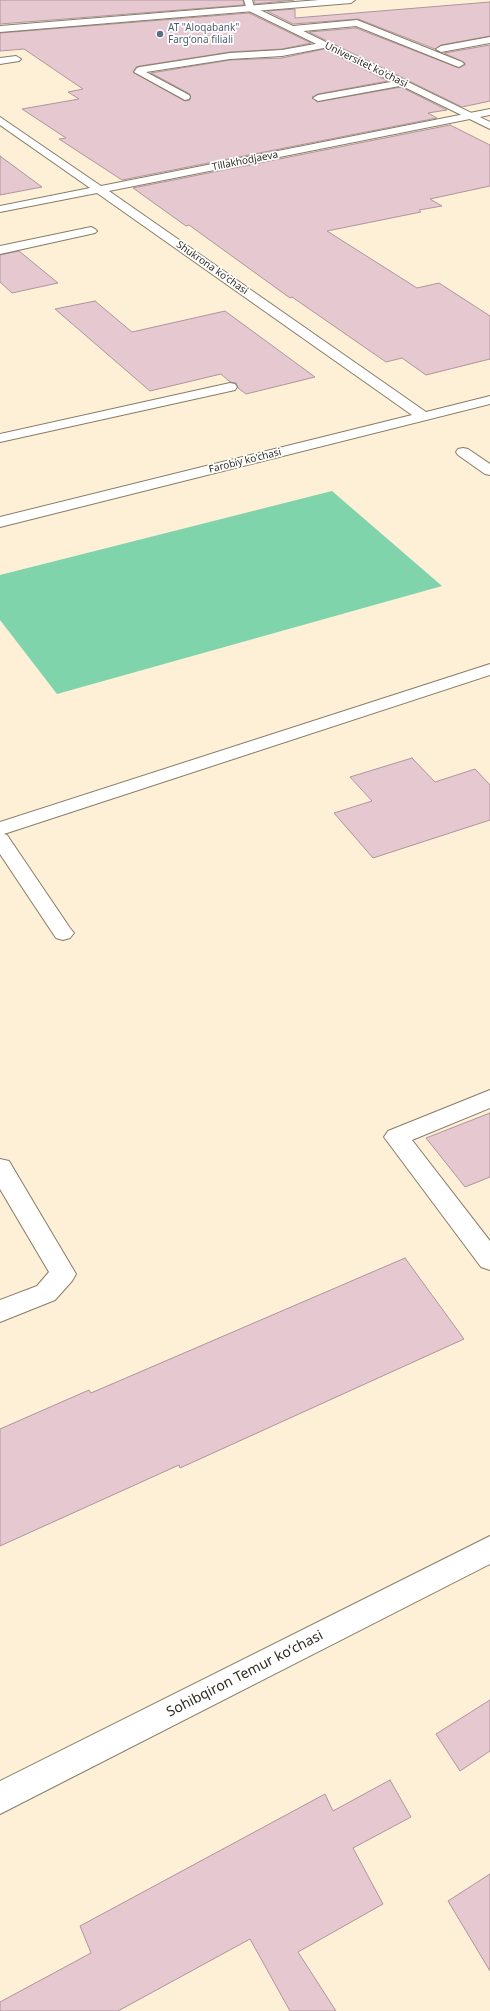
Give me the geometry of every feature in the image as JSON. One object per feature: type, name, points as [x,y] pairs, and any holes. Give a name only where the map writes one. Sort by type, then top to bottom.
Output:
[{"type":"street","points":[[0,29],[249,4],[350,0]]},
{"type":"street","name":"Universitet ko'chasi","points":[[249,4],[293,29],[490,126]]},
{"type":"street","points":[[293,29],[357,23],[459,64]]},
{"type":"street","points":[[52,24],[60,34]]},
{"type":"street","points":[[441,49],[490,40]]},
{"type":"street","points":[[185,97],[140,72],[140,70],[230,56],[282,53],[326,45]]},
{"type":"street","points":[[0,61],[16,59]]},
{"type":"street","points":[[318,98],[402,83]]},
{"type":"street","name":"Tillakhodjaeva","points":[[0,209],[490,112]]},
{"type":"street","name":"Shukrona koʻchasi","points":[[0,120],[424,417]]},
{"type":"street","points":[[0,250],[91,231]]},
{"type":"street","points":[[0,438],[230,387]]},
{"type":"street","name":"Farobiy ko'chasi","points":[[0,522],[490,400]]},
{"type":"street","points":[[463,452],[490,471]]},
{"type":"street","points":[[0,829],[487,674]]},
{"type":"street","points":[[0,839],[63,934]]},
{"type":"street","points":[[490,1099],[396,1137],[490,1260]]},
{"type":"street","points":[[0,1168],[63,1274],[46,1293],[0,1311]]},
{"type":"street","name":"Sohibqiron Temur koʻchasi","points":[[0,1798],[490,1549]]},
{"type":"green space","points":[[332,491],[442,586],[57,694],[0,620],[0,575]]},
{"type":"building","points":[[0,0],[243,0],[244,5],[0,24]]},
{"type":"building","points":[[254,0],[294,0],[255,4]]},
{"type":"building","points":[[490,2],[490,36],[441,45],[435,49],[358,19],[293,24],[267,11],[295,9],[295,18]]},
{"type":"building","points":[[249,13],[311,43],[282,49],[230,52],[140,66],[136,67],[133,72],[185,101],[190,100],[190,94],[151,73],[230,60],[282,58],[324,49],[388,81],[318,94],[312,97],[317,102],[401,87],[447,110],[428,113],[437,118],[122,180],[59,139],[66,138],[22,109],[79,99],[68,92],[83,89],[24,49],[0,51],[0,33]]},
{"type":"building","points":[[356,28],[459,68],[465,65],[465,63],[444,53],[490,45],[490,101],[462,107],[309,32]]},
{"type":"building","points":[[450,125],[490,145],[490,186],[430,199],[442,206],[419,210],[421,212],[327,231],[417,288],[439,283],[490,316],[490,359],[426,375],[402,358],[386,362],[292,297],[290,298],[189,225],[186,226],[133,188]]},
{"type":"building","points":[[0,156],[42,187],[0,195]]},
{"type":"building","points":[[19,251],[58,283],[12,293],[0,282],[0,255]]},
{"type":"building","points":[[95,301],[132,332],[225,311],[315,377],[246,394],[238,388],[236,383],[230,382],[221,374],[150,391],[55,309]]},
{"type":"building","points":[[412,758],[435,782],[475,769],[490,785],[490,820],[373,858],[334,813],[372,801],[350,777]]},
{"type":"building","points":[[490,1113],[490,1177],[465,1187],[426,1138]]},
{"type":"building","points":[[405,1258],[464,1339],[180,1468],[179,1465],[0,1546],[0,1429],[89,1390],[91,1393]]},
{"type":"building","points":[[490,1700],[490,1751],[460,1771],[436,1734]]},
{"type":"building","points":[[390,1780],[411,1817],[353,1848],[383,1904],[298,1952],[336,2011],[290,2011],[250,1939],[118,2011],[0,2011],[0,2002],[91,1953],[80,1926],[325,1794],[333,1811]]},
{"type":"building","points":[[490,1874],[490,1971],[448,1901]]},
{"type":"place","name":"AT \"Aloqabank\" Fargʻona filiali","points":[[160,34]]}]
